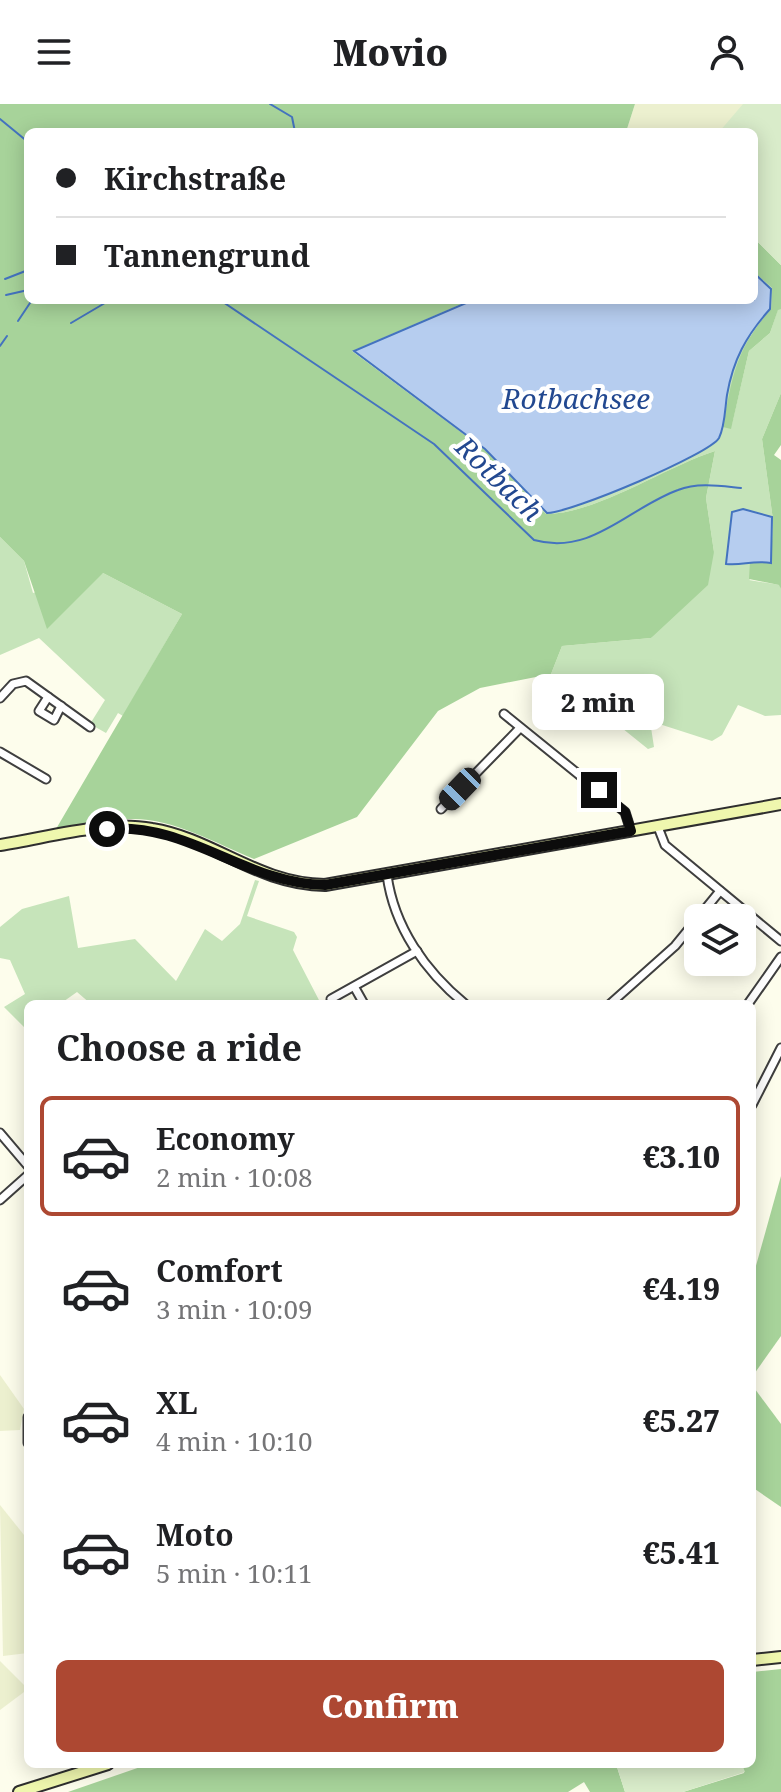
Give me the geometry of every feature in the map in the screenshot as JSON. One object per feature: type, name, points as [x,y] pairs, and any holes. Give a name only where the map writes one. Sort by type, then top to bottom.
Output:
[{"type":"street","points":[[0,698],[13,684],[26,681],[90,727]]},
{"type":"street","points":[[48,697],[39,711],[54,720],[61,706]]},
{"type":"street","points":[[504,714],[625,812],[631,831]]},
{"type":"street","points":[[441,809],[520,728]]},
{"type":"street","points":[[0,752],[46,779]]},
{"type":"street","points":[[0,845],[107,829],[142,827],[165,832],[279,880],[325,885],[781,804]]},
{"type":"street","points":[[658,827],[665,845],[781,941]]},
{"type":"street","points":[[387,875],[390,898],[402,929],[440,983],[460,1000]]},
{"type":"street","points":[[614,1000],[675,946],[720,891]]},
{"type":"street","points":[[331,999],[417,951]]},
{"type":"street","points":[[751,1000],[781,957]]},
{"type":"street","points":[[355,988],[362,1000]]},
{"type":"street","points":[[756,1097],[781,1048]]},
{"type":"street","points":[[0,1133],[24,1161]]},
{"type":"street","points":[[0,1200],[24,1179]]},
{"type":"street","points":[[756,1660],[781,1657]]},
{"type":"street","points":[[19,1792],[84,1768]]},
{"type":"green space","points":[[0,104],[635,104],[627,128],[24,128],[24,304],[462,304],[352,351],[485,450],[546,514],[566,512],[608,498],[715,451],[706,498],[714,552],[708,585],[651,638],[562,646],[551,674],[480,688],[438,711],[357,817],[254,859],[194,833],[146,820],[130,819],[56,829],[182,614],[103,573],[47,629],[24,561],[0,537]]},
{"type":"green space","points":[[635,104],[745,104],[724,128],[627,128]]},
{"type":"green space","points":[[743,104],[781,104],[781,265],[758,242],[758,128],[722,128]]},
{"type":"green space","points":[[758,242],[781,265],[781,309],[770,333],[749,351],[731,429],[723,427],[737,364],[750,337],[771,309],[772,288],[758,276]]},
{"type":"green space","points":[[758,276],[772,288],[771,309],[751,332],[731,428],[749,351],[770,333],[778,309],[781,309],[781,393],[762,439],[773,520],[771,563],[749,580],[780,585],[781,589],[781,715],[765,716],[738,705],[722,735],[712,741],[650,721],[654,747],[648,749],[602,712],[617,702],[603,678],[551,674],[562,646],[651,638],[714,552],[706,498],[715,451],[608,498],[566,512],[546,514],[485,450],[351,350],[461,304],[758,304]]},
{"type":"green space","points":[[781,393],[781,445],[774,455],[781,460],[781,589],[779,585],[749,579],[750,561],[771,563],[773,520],[762,439]]},
{"type":"green space","points":[[0,537],[24,561],[33,593],[103,573],[182,614],[123,716],[118,713],[106,733],[90,724],[105,700],[39,638],[0,655]]},
{"type":"green space","points":[[255,880],[259,881],[247,916],[294,932],[297,937],[293,950],[319,1000],[86,1000],[77,992],[66,1000],[24,1000],[24,1027],[4,1007],[25,994],[10,960],[0,958],[0,927],[22,909],[69,896],[78,948],[135,939],[176,981],[205,929],[222,941],[240,924]]},
{"type":"green space","points":[[781,1176],[781,1336],[756,1371],[756,1266]]},
{"type":"green space","points":[[0,1375],[24,1409],[20,1430],[0,1431]]},
{"type":"green space","points":[[756,1390],[781,1424],[781,1507],[756,1490]]},
{"type":"green space","points":[[0,1505],[24,1535],[24,1653],[3,1656]]},
{"type":"green space","points":[[0,1661],[24,1685],[24,1692],[0,1710]]},
{"type":"green space","points":[[781,1669],[781,1792],[683,1792],[744,1773],[743,1768],[756,1768],[756,1672]]},
{"type":"green space","points":[[137,1768],[617,1768],[625,1792],[590,1792],[584,1782],[568,1792],[68,1792]]},
{"type":"green space","points":[[617,1768],[744,1768],[745,1772],[683,1792],[625,1792]]},
{"type":"water","name":"Rotbachsee","points":[[758,277],[771,289],[770,309],[747,339],[737,360],[719,438],[667,469],[583,504],[547,513],[485,449],[354,351],[464,304],[758,304]]},
{"type":"water","points":[[743,509],[772,517],[771,563],[726,564],[732,512]]},
{"type":"waterway","points":[[270,104],[292,117],[294,128]]},
{"type":"waterway","name":"Rotbach","points":[[0,119],[24,139]]},
{"type":"waterway","points":[[5,279],[24,272]]},
{"type":"waterway","points":[[6,295],[24,291]]},
{"type":"waterway","points":[[18,321],[29,304]]},
{"type":"waterway","points":[[71,323],[103,304]]},
{"type":"waterway","name":"Rotbach","points":[[226,304],[434,444],[534,540],[555,543],[592,536],[660,498],[693,486],[741,488]]},
{"type":"waterway","points":[[0,346],[7,336]]},
{"type":"route","points":[[107,829],[142,827],[165,832],[279,880],[325,885],[631,831],[625,812],[599,790]]}]
